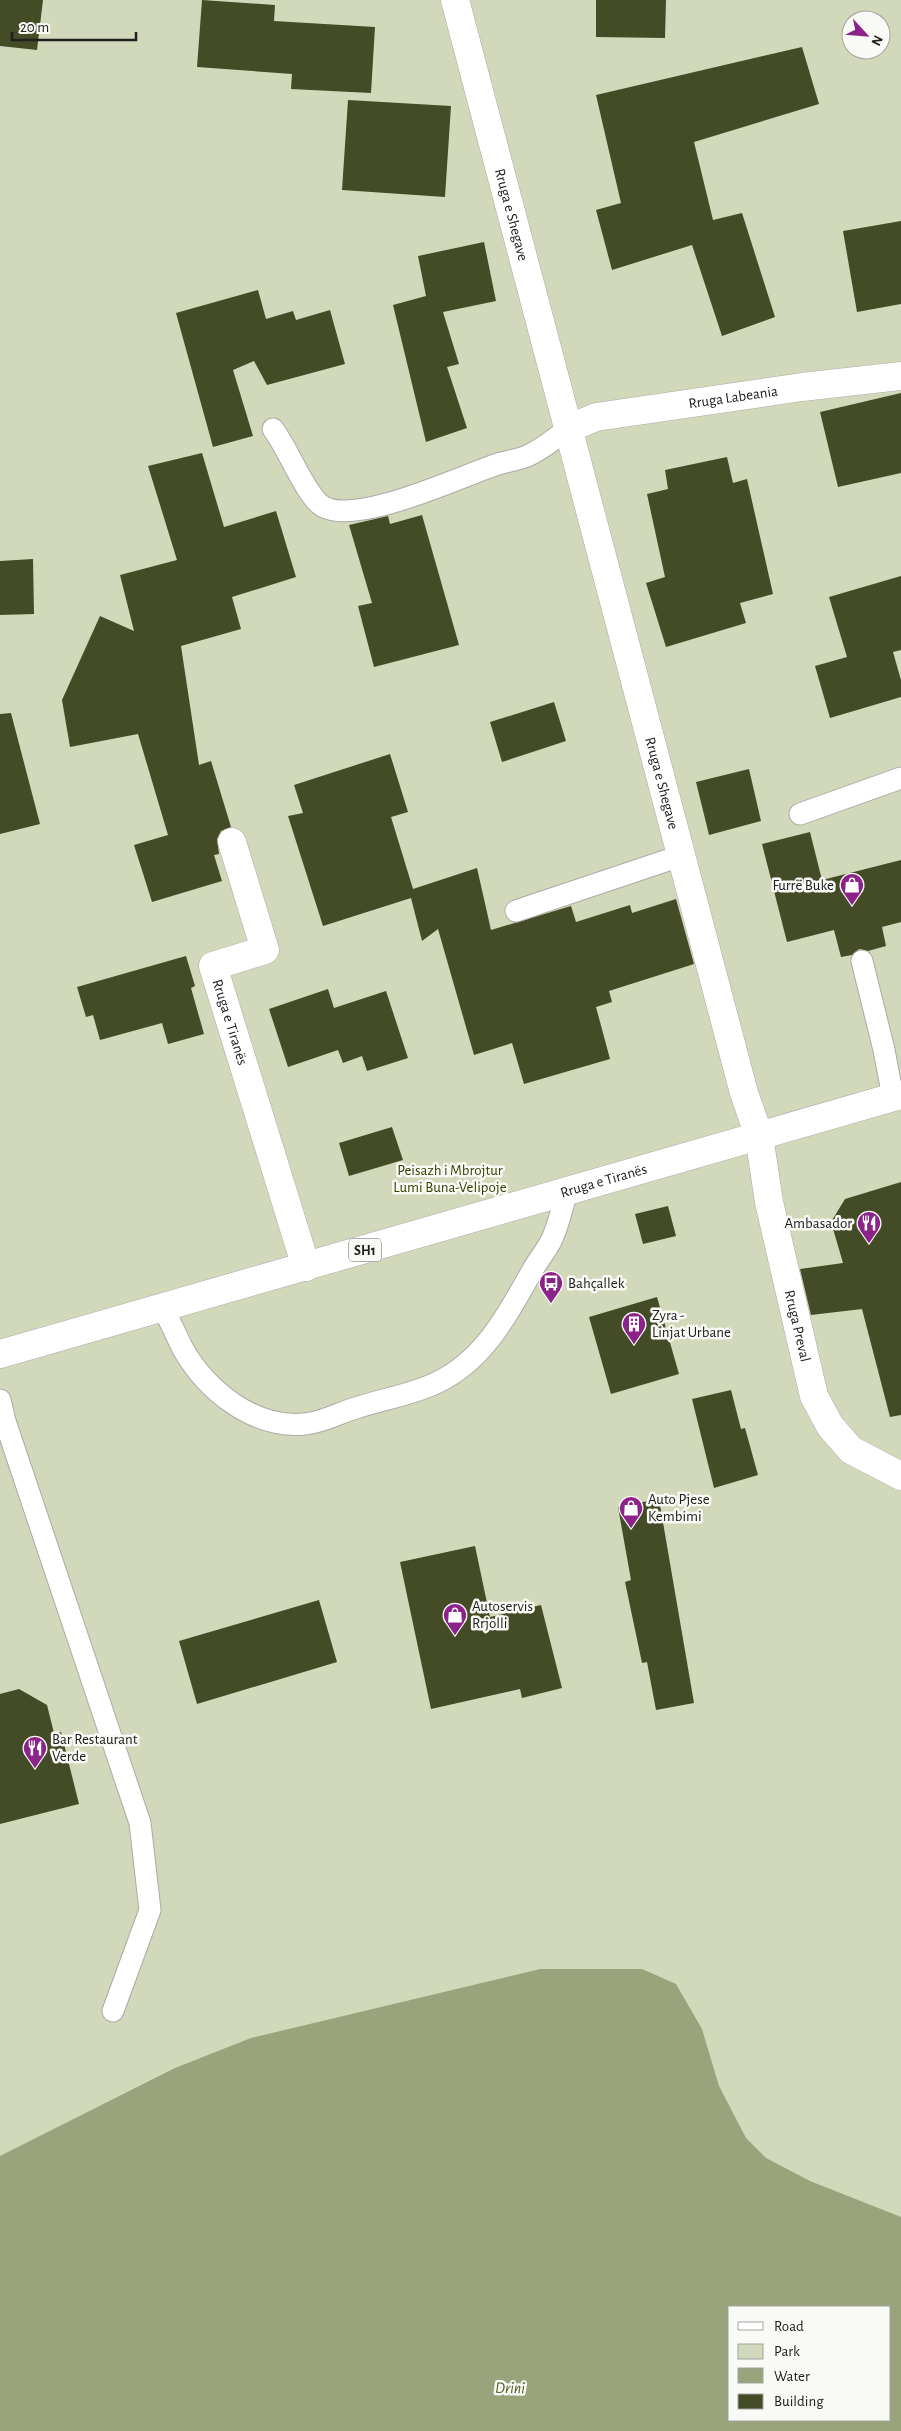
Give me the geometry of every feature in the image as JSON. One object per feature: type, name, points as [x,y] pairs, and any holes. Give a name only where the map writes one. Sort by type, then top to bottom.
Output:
[{"type":"street","name":"Rruga e Shegave","points":[[455,0],[680,856],[744,1093],[759,1136]]},
{"type":"street","name":"Rruga Labeania","points":[[568,429],[596,417],[802,387],[901,376]]},
{"type":"street","name":"Rruga e Tiranës","points":[[232,842],[265,950],[213,966],[306,1267]]},
{"type":"street","name":"Rruga e Tiranës","points":[[0,1354],[897,1096]]},
{"type":"street","name":"Rruga Preval","points":[[759,1136],[769,1202],[814,1396],[830,1426],[851,1450],[901,1476]]},
{"type":"lane","points":[[273,428],[283,441],[305,485],[322,507],[336,511],[394,502],[454,482],[498,464],[527,456],[568,429]]},
{"type":"lane","points":[[800,814],[901,778]]},
{"type":"lane","points":[[516,911],[680,856]]},
{"type":"lane","points":[[862,962],[897,1096]]},
{"type":"lane","points":[[163,1308],[184,1350],[217,1390],[237,1407],[260,1418],[287,1425],[326,1420],[351,1409],[381,1400],[404,1397],[427,1387],[461,1368],[475,1356],[505,1318],[552,1240],[567,1192]]},
{"type":"lane","points":[[0,1400],[5,1421],[140,1823],[150,1910],[113,2011]]},
{"type":"green space","name":"Peisazh i Mbrojtur Lumi Buna-Velipoje","points":[[0,0],[901,0],[901,2431],[0,2431]]},
{"type":"water","name":"Drini","points":[[540,1969],[642,1969],[676,1984],[702,2029],[719,2086],[746,2138],[766,2158],[810,2181],[901,2217],[901,2431],[0,2431],[0,2156],[175,2068],[251,2038]]},
{"type":"building","points":[[0,0],[43,0],[37,50],[0,46]]},
{"type":"building","points":[[202,0],[275,5],[274,21],[375,27],[371,93],[291,89],[292,74],[197,67]]},
{"type":"building","points":[[596,0],[666,0],[665,38],[596,37]]},
{"type":"building","points":[[802,47],[819,104],[694,142],[713,220],[742,213],[775,317],[722,336],[692,245],[612,270],[596,210],[621,203],[596,95]]},
{"type":"building","points":[[348,100],[451,106],[445,197],[342,190]]},
{"type":"building","points":[[901,221],[901,304],[857,312],[843,231]]},
{"type":"building","points":[[484,242],[496,301],[443,312],[459,364],[447,367],[467,428],[426,442],[393,305],[426,296],[418,256]]},
{"type":"building","points":[[258,290],[266,319],[293,311],[296,320],[330,310],[345,364],[267,385],[254,361],[233,370],[253,436],[213,447],[176,313]]},
{"type":"building","points":[[901,393],[901,473],[838,487],[820,412]]},
{"type":"building","points":[[202,453],[224,527],[276,511],[296,577],[232,597],[241,629],[181,646],[199,765],[211,761],[231,827],[221,831],[217,839],[219,854],[214,855],[222,881],[152,902],[134,845],[168,835],[138,734],[70,747],[62,700],[100,616],[134,631],[120,575],[177,560],[148,466]]},
{"type":"building","points":[[727,457],[733,483],[747,479],[773,594],[740,603],[746,623],[666,647],[646,583],[665,577],[647,494],[668,489],[665,470]]},
{"type":"building","points":[[422,515],[459,645],[374,667],[358,606],[372,603],[349,525],[388,516],[390,524]]},
{"type":"building","points":[[33,559],[34,614],[0,615],[0,561]]},
{"type":"building","points":[[901,576],[901,650],[893,652],[901,680],[901,697],[830,718],[815,666],[847,657],[829,597]]},
{"type":"building","points":[[554,702],[566,741],[502,762],[490,722]]},
{"type":"building","points":[[11,713],[40,824],[0,834],[0,714]]},
{"type":"building","points":[[390,754],[408,812],[391,817],[413,889],[477,868],[491,930],[571,906],[576,922],[630,905],[632,913],[676,899],[694,964],[609,991],[612,1002],[596,1007],[610,1059],[524,1084],[512,1043],[474,1055],[438,929],[422,941],[411,898],[323,926],[288,816],[303,813],[294,785]]},
{"type":"building","points":[[749,769],[761,821],[709,835],[696,782]]},
{"type":"building","points":[[810,832],[822,880],[901,860],[901,922],[882,927],[886,946],[868,951],[859,949],[852,955],[841,957],[834,930],[787,942],[762,844]]},
{"type":"building","points":[[186,956],[195,986],[191,988],[204,1034],[168,1044],[162,1023],[100,1040],[93,1015],[86,1017],[77,987]]},
{"type":"building","points":[[328,989],[334,1008],[386,991],[408,1058],[367,1071],[362,1056],[343,1063],[338,1050],[288,1067],[269,1009]]},
{"type":"building","points":[[392,1127],[403,1160],[349,1176],[339,1143]]},
{"type":"building","points":[[901,1182],[901,1415],[890,1417],[862,1309],[811,1315],[800,1269],[843,1263],[831,1222],[845,1199]]},
{"type":"building","points":[[668,1206],[676,1236],[643,1244],[635,1214]]},
{"type":"building","name":"Zyra - Linjat Urbane","points":[[657,1297],[679,1374],[611,1394],[589,1317]]},
{"type":"building","points":[[731,1390],[741,1429],[745,1428],[758,1475],[714,1488],[692,1399]]},
{"type":"building","points":[[659,1499],[694,1703],[656,1710],[647,1662],[642,1663],[625,1582],[631,1580],[618,1507]]},
{"type":"building","points":[[475,1546],[490,1617],[541,1605],[562,1688],[522,1698],[520,1689],[431,1709],[400,1562]]},
{"type":"building","points":[[319,1600],[337,1662],[197,1704],[179,1641]]},
{"type":"building","name":"Bar Restaurant Verde","points":[[19,1689],[47,1705],[54,1733],[61,1732],[79,1804],[0,1824],[0,1694]]},
{"type":"place","name":"Furrë Buke","points":[[852,906]]},
{"type":"place","name":"Ambasador","points":[[869,1244]]},
{"type":"place","name":"Bahçallek","points":[[551,1304]]},
{"type":"place","name":"Zyra - Linjat Urbane","points":[[634,1345]]},
{"type":"place","name":"Auto Pjese Kembimi","points":[[631,1529]]},
{"type":"place","name":"Autoservis Rrjolli","points":[[455,1636]]},
{"type":"place","name":"Bar Restaurant Verde","points":[[35,1769]]}]
